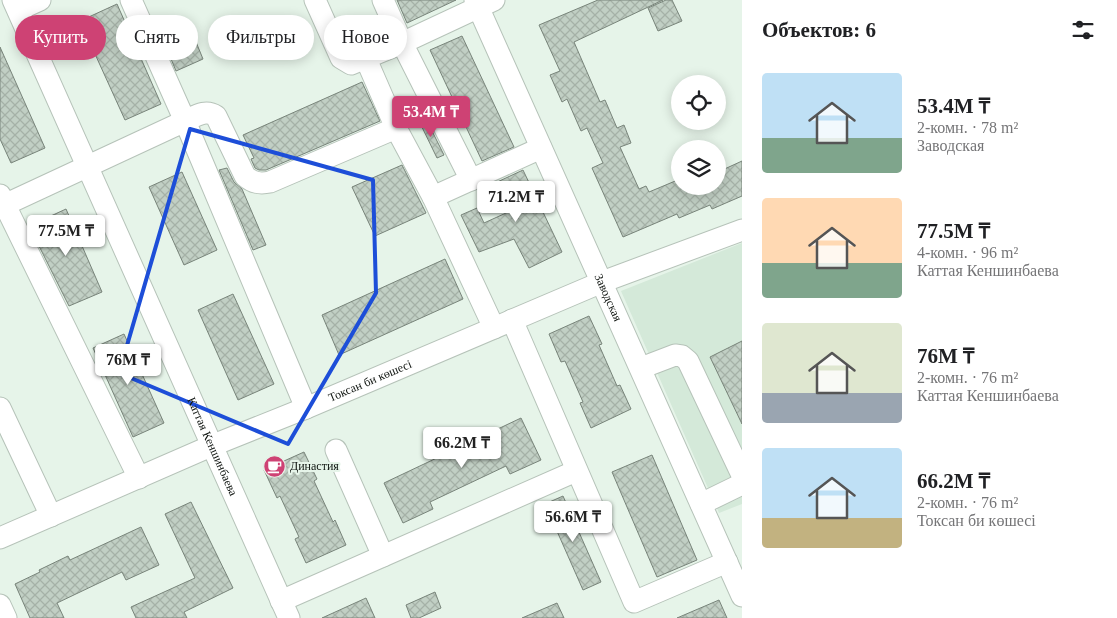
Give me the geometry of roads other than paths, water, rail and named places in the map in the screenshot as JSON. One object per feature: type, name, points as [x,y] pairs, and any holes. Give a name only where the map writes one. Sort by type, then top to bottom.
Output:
[{"type":"street","points":[[15,5],[40,0]]},
{"type":"street","points":[[131,0],[185,121],[306,408]]},
{"type":"street","points":[[315,0],[324,20]]},
{"type":"street","points":[[383,0],[390,15]]},
{"type":"street","points":[[407,40],[483,2]]},
{"type":"street","name":"Заводская","points":[[483,2],[542,148],[742,596]]},
{"type":"street","name":"Каттая Кеншинбаева","points":[[15,5],[285,609]]},
{"type":"street","points":[[407,53],[471,180]]},
{"type":"street","points":[[344,60],[351,64],[363,60]]},
{"type":"street","points":[[366,60],[396,128],[503,324],[576,472],[638,610],[727,562]]},
{"type":"street","points":[[139,478],[2,202],[87,166],[205,112],[211,112],[216,116],[245,176],[252,182],[262,184],[396,128]]},
{"type":"street","points":[[433,198],[542,148]]},
{"type":"street","name":"Токсан би көшесі","points":[[0,538],[211,446],[306,408],[602,282],[742,230]]},
{"type":"street","points":[[641,368],[675,356],[682,356],[688,361],[742,475]]},
{"type":"street","points":[[0,408],[51,516]]},
{"type":"street","points":[[336,450],[383,556]]},
{"type":"street","points":[[285,609],[383,556],[576,472]]},
{"type":"street","points":[[701,504],[742,484]]},
{"type":"street","points":[[0,605],[6,618]]},
{"type":"place","name":"Династия","points":[[274,466]]}]
